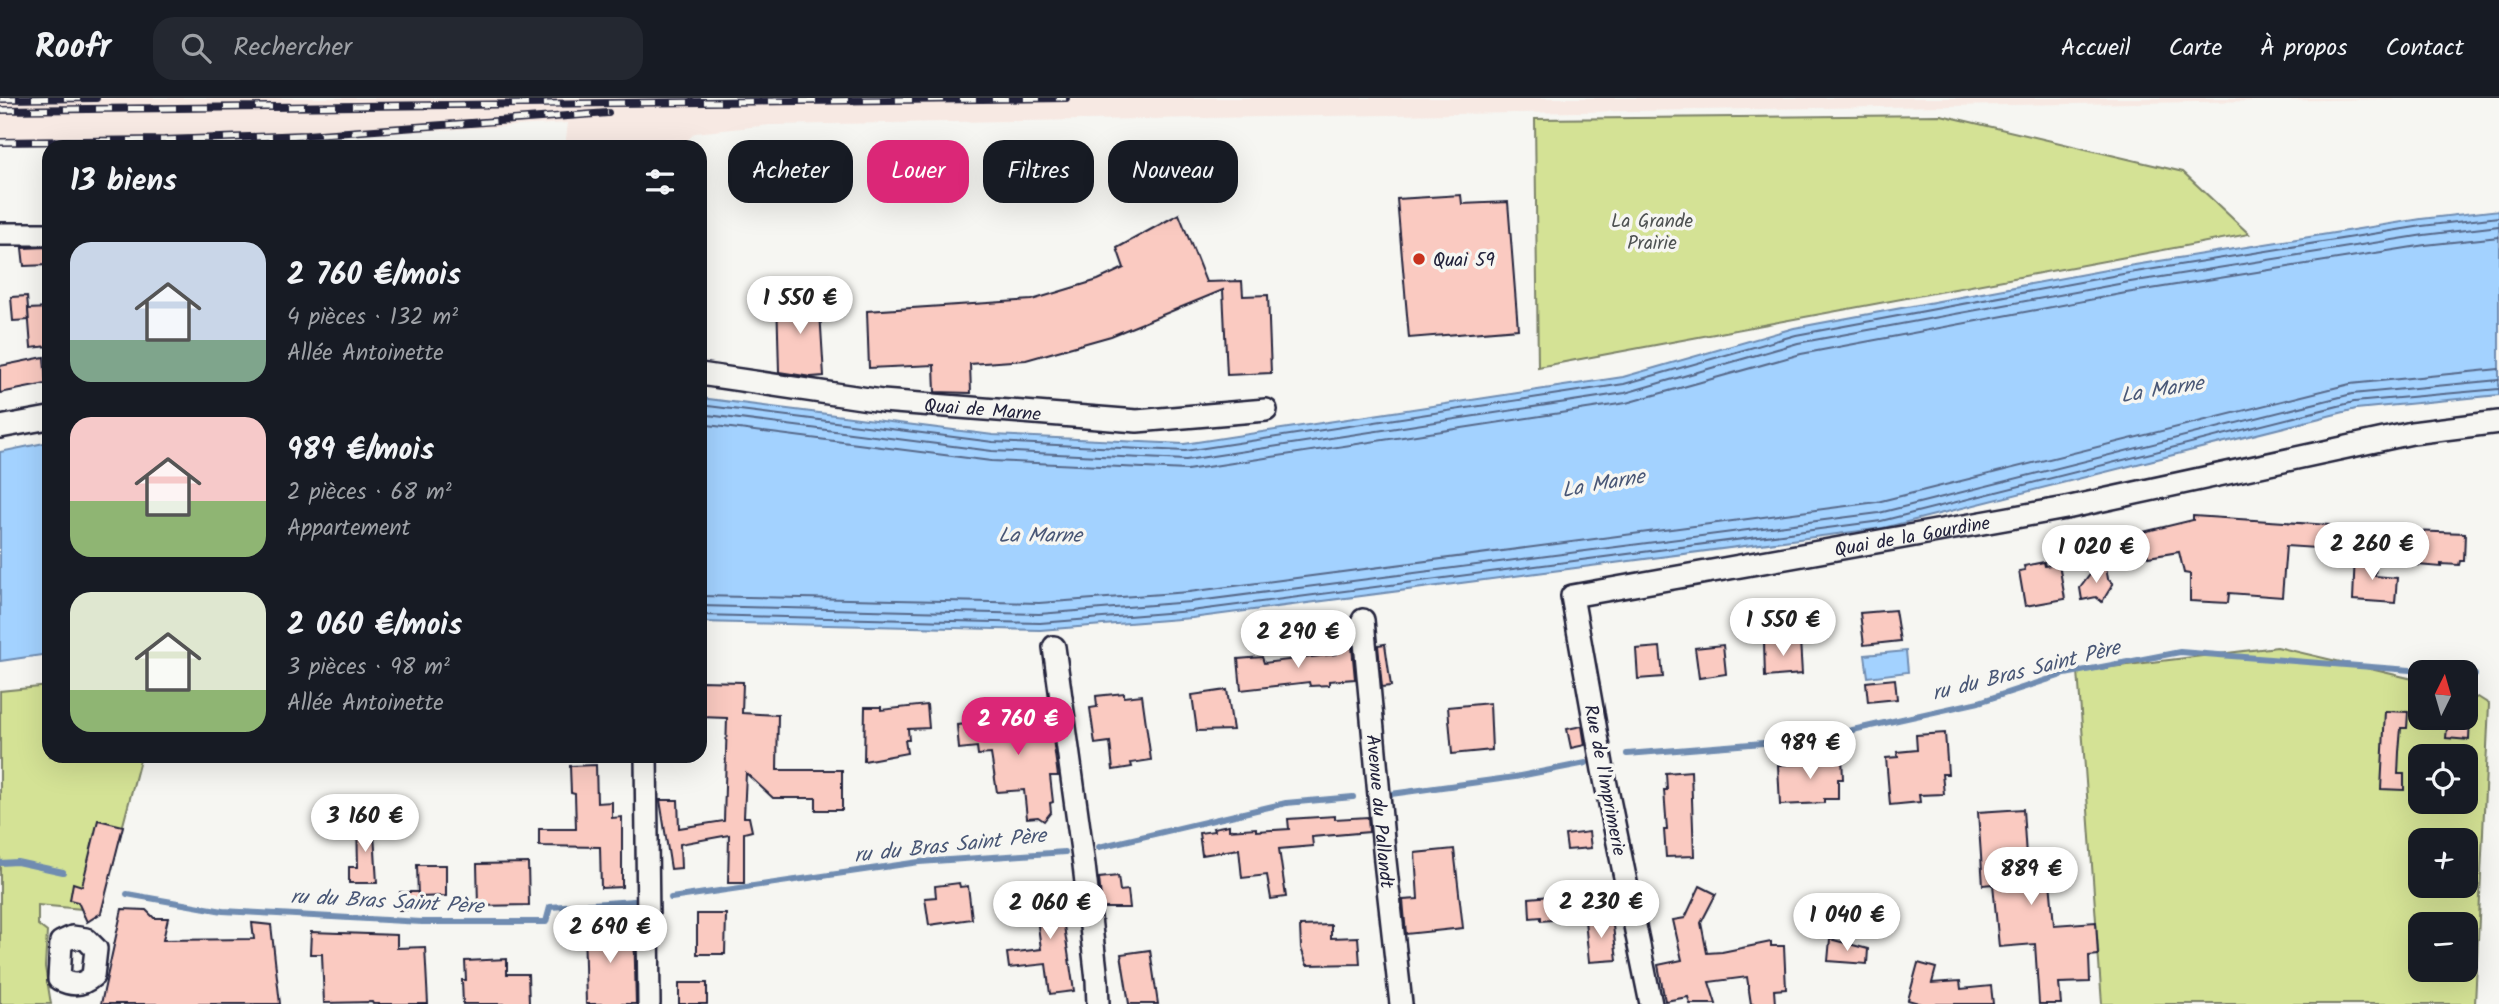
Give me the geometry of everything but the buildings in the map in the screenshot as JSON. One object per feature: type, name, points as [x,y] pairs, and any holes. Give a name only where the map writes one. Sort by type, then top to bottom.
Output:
[{"type":"street","points":[[0,234],[42,234]]},
{"type":"street","name":"Quai de Marne","points":[[707,375],[881,401],[1137,421],[1266,410]]},
{"type":"street","points":[[0,427],[42,419]]},
{"type":"street","name":"Quai de la Gourdine","points":[[1572,596],[2066,508],[2412,433],[2499,422]]},
{"type":"street","name":"Rue de l'Imprimerie","points":[[1572,596],[1603,770],[1651,1004]]},
{"type":"street","name":"Avenue du Pallandt","points":[[1363,620],[1401,1004]]},
{"type":"street","points":[[1054,647],[1084,865],[1098,1004]]},
{"type":"street","points":[[646,763],[649,1004]]},
{"type":"shaded area","points":[[0,98],[2444,98],[770,125],[695,133],[688,140],[566,140],[568,123],[258,140],[42,140],[42,145],[0,146]]},
{"type":"green space","name":"La Grande Prairie","points":[[1941,115],[2183,172],[2249,234],[1538,367],[1535,119]]},
{"type":"green space","points":[[2277,647],[2408,678],[2408,730],[2478,730],[2478,697],[2489,704],[2478,940],[2478,912],[2408,912],[2408,982],[2476,982],[2475,1004],[2102,1004],[2078,671]]},
{"type":"green space","points":[[42,687],[42,763],[139,763],[100,913],[88,919],[83,915],[82,909],[38,905],[38,925],[47,932],[45,967],[51,1004],[0,1004],[0,691]]},
{"type":"water","name":"La Marne","points":[[2499,210],[2499,395],[2356,409],[1883,528],[1192,618],[1040,630],[707,622],[707,399],[993,435],[1184,444],[1623,377],[1794,328],[2122,267],[2421,219]]},
{"type":"water","points":[[42,443],[42,655],[0,661],[0,452]]},
{"type":"water","points":[[1906,651],[1908,672],[1868,677],[1865,655]]},
{"type":"waterway","name":"ru du Bras Saint Père","points":[[1627,754],[1812,739],[1979,702],[2065,674],[2180,652],[2408,670]]},
{"type":"waterway","name":"ru du Bras Saint Père","points":[[1391,794],[1515,777],[1586,763]]},
{"type":"waterway","name":"ru du Bras Saint Père","points":[[1099,847],[1286,803],[1353,797]]},
{"type":"waterway","name":"ru du Bras Saint Père","points":[[671,898],[919,862],[1065,852]]},
{"type":"waterway","name":"ru du Bras Saint Père","points":[[0,863],[17,862],[63,872]]},
{"type":"waterway","name":"ru du Bras Saint Père","points":[[127,894],[223,911],[422,922],[546,922],[550,907],[634,901]]},
{"type":"railway","points":[[0,99],[96,98]]},
{"type":"railway","points":[[0,110],[1066,98]]},
{"type":"railway","points":[[164,140],[307,135],[608,113]]},
{"type":"railway","points":[[0,142],[42,141]]},
{"type":"place","name":"Quai 59","points":[[1419,259]]}]
